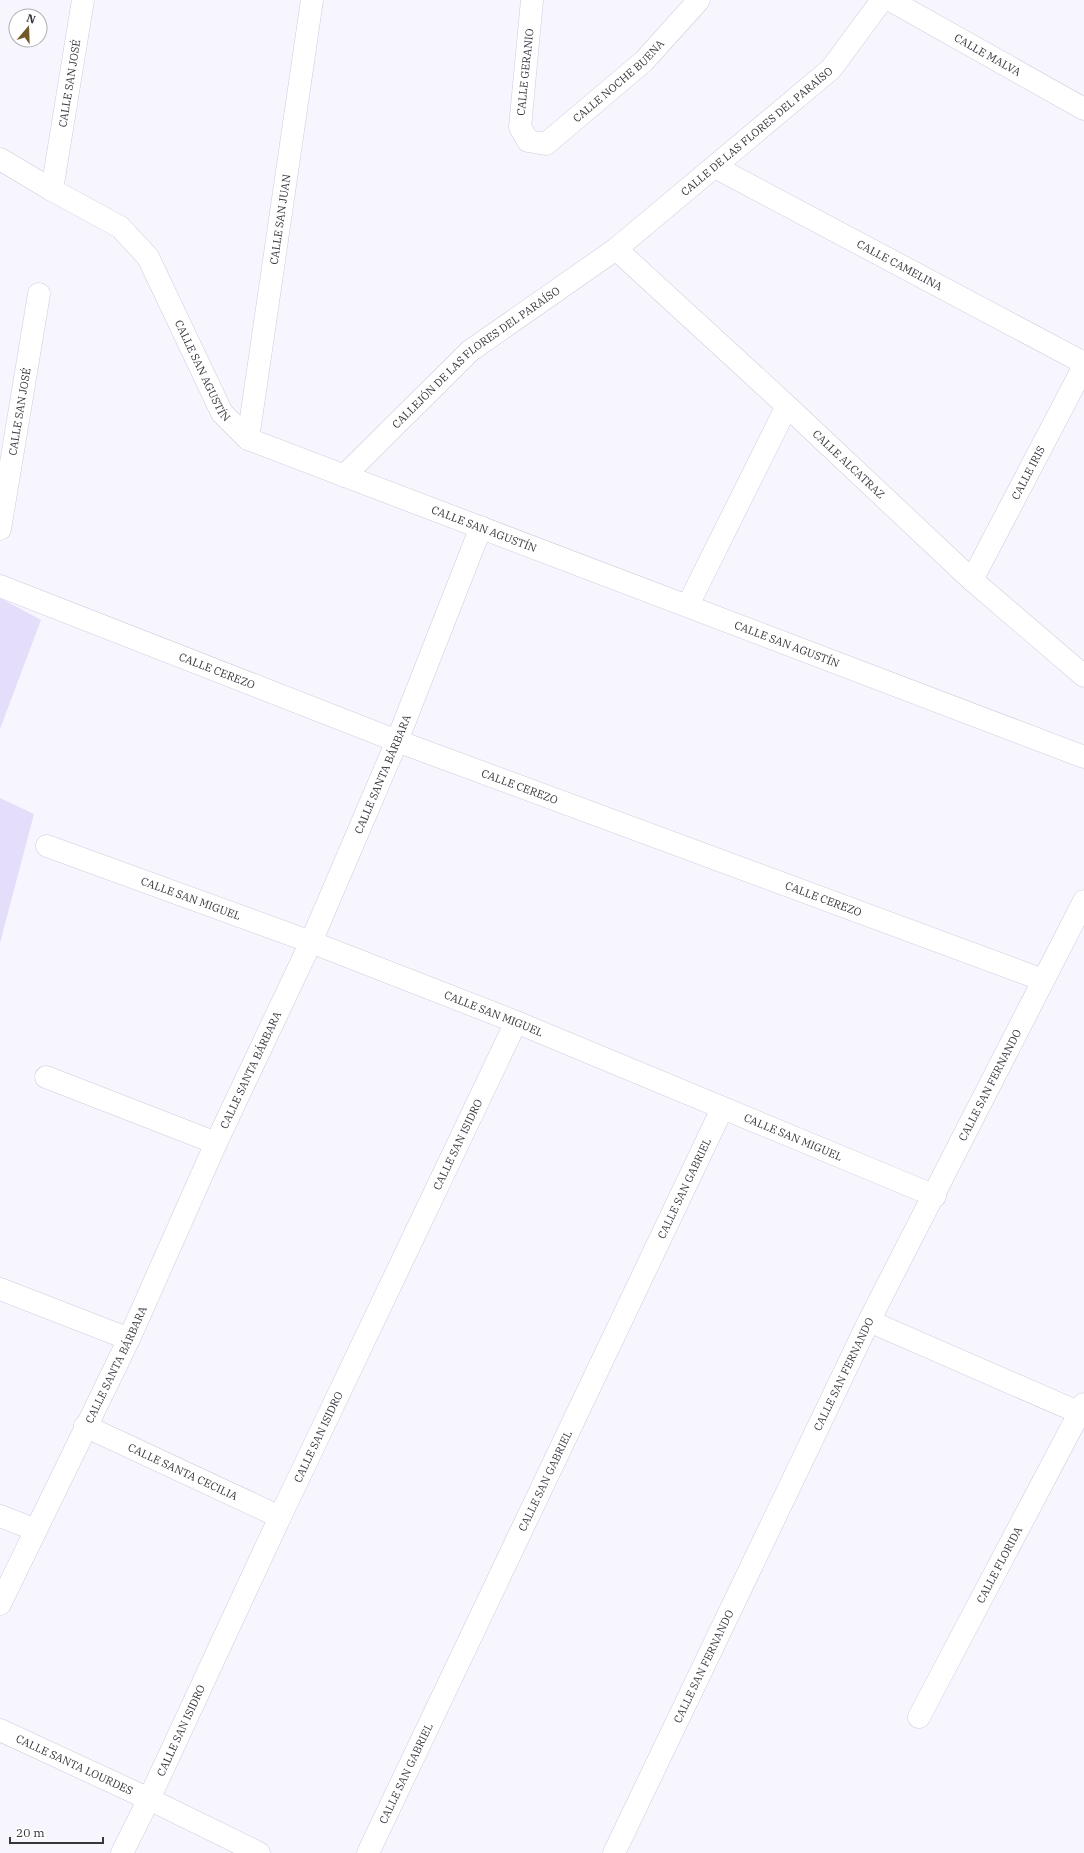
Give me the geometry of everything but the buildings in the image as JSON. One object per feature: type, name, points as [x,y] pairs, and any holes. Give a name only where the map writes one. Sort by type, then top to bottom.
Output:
[{"type":"street","name":"CALLE SAN JOSÉ","points":[[52,190],[83,0]]},
{"type":"street","name":"CALLE SAN JUAN","points":[[248,439],[312,0]]},
{"type":"street","name":"CALLE GERANIO","points":[[528,141],[520,126],[532,0]]},
{"type":"street","name":"CALLE NOCHE BUENA","points":[[528,141],[546,144],[644,61],[699,0]]},
{"type":"street","name":"CALLE DE LAS FLORES DEL PARAÍSO","points":[[616,249],[831,69],[882,0]]},
{"type":"street","name":"CALLE MALVA","points":[[890,0],[1084,109]]},
{"type":"street","name":"CALLE SAN AGUSTÍN","points":[[0,159],[120,228],[148,257],[222,413],[248,439],[688,605],[1084,757]]},
{"type":"street","name":"CALLE CAMELINA","points":[[715,167],[1084,363]]},
{"type":"street","name":"CALLE ALCATRAZ","points":[[616,249],[787,406],[972,580],[1084,676]]},
{"type":"street","name":"CALLEJÓN DE LAS FLORES DEL PARAÍSO","points":[[344,476],[470,351],[616,249]]},
{"type":"street","name":"CALLE SAN JOSÉ","points":[[0,529],[39,294]]},
{"type":"street","name":"CALLE IRIS","points":[[972,580],[1084,366]]},
{"type":"street","points":[[688,605],[787,406]]},
{"type":"street","name":"CALLE SANTA BÁRBARA","points":[[0,1604],[85,1426],[129,1339],[216,1143],[311,942],[397,741],[481,527]]},
{"type":"street","name":"CALLE CEREZO","points":[[0,586],[397,741],[1043,980]]},
{"type":"street","name":"CALLE SAN MIGUEL","points":[[47,846],[311,942],[516,1022],[935,1196]]},
{"type":"street","name":"CALLE SAN FERNANDO","points":[[614,1853],[869,1321],[935,1196],[1084,901]]},
{"type":"street","name":"CALLE SAN ISIDRO","points":[[122,1853],[149,1799],[280,1517],[516,1022]]},
{"type":"street","points":[[46,1077],[216,1143]]},
{"type":"street","name":"CALLE SAN GABRIEL","points":[[368,1853],[722,1108]]},
{"type":"street","points":[[0,1289],[129,1339]]},
{"type":"street","name":"CALLE FLORIDA","points":[[869,1321],[1082,1409],[920,1717]]},
{"type":"street","name":"CALLE SANTA CECILIA","points":[[85,1426],[280,1517]]},
{"type":"street","points":[[0,1516],[36,1530]]},
{"type":"street","name":"CALLE SANTA LOURDES","points":[[0,1730],[149,1799],[259,1853]]},
{"type":"shaded area","points":[[0,598],[41,620],[0,729]]},
{"type":"shaded area","points":[[0,798],[34,814],[0,943]]}]
